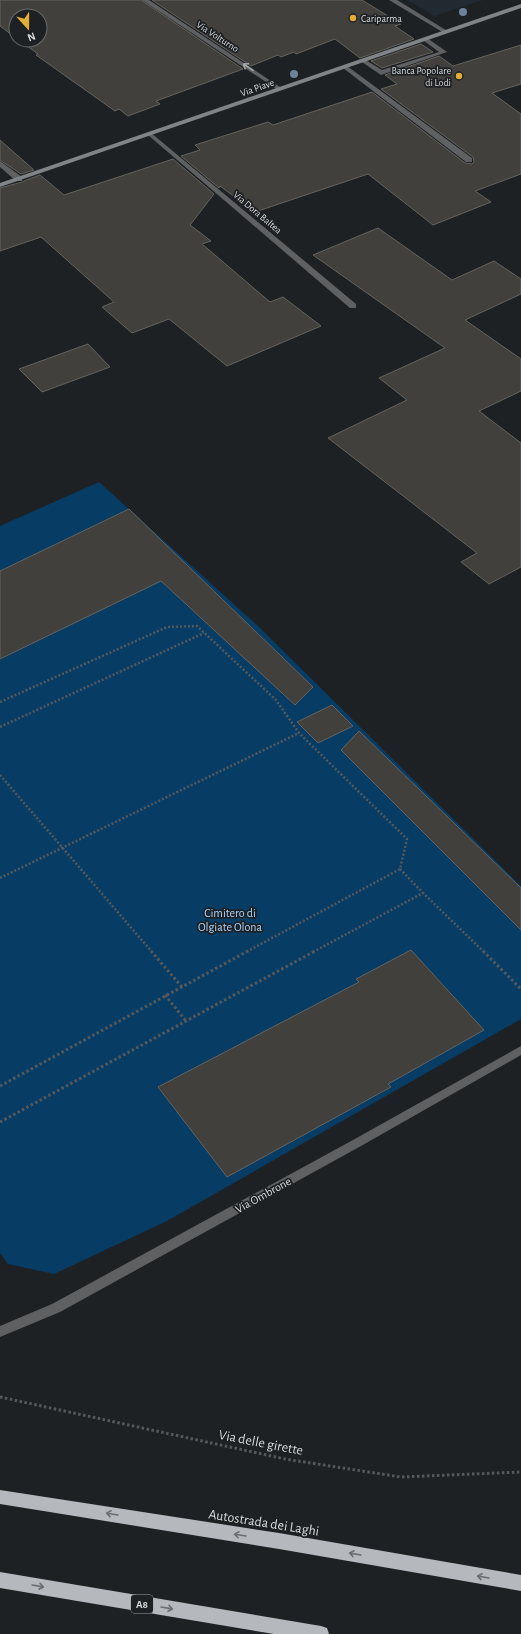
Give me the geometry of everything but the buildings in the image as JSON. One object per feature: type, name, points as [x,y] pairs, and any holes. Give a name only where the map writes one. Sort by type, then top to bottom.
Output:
[{"type":"highway","name":"Autostrada dei Laghi","points":[[0,1497],[271,1540],[521,1583]]},
{"type":"highway","name":"A8","points":[[0,1580],[321,1634]]},
{"type":"street","name":"Via Volturno","points":[[145,0],[280,89]]},
{"type":"street","points":[[392,0],[446,32]]},
{"type":"street","name":"Via Piave","points":[[0,185],[521,6]]},
{"type":"street","points":[[362,60],[381,73],[444,52],[425,39]]},
{"type":"street","points":[[345,67],[469,160]]},
{"type":"street","name":"Via Dora Baltea","points":[[150,134],[354,306]]},
{"type":"street","points":[[0,163],[19,179]]},
{"type":"street","name":"Via Ombrone","points":[[0,1332],[56,1308],[350,1147],[521,1050]]},
{"type":"path","points":[[0,702],[166,627],[197,626],[276,700],[299,733],[407,839],[400,869],[165,995],[0,1086]]},
{"type":"path","points":[[0,727],[204,633]]},
{"type":"path","points":[[0,878],[299,733]]},
{"type":"path","points":[[0,775],[182,987]]},
{"type":"path","points":[[400,869],[521,989]]},
{"type":"path","points":[[0,1122],[423,893]]},
{"type":"path","points":[[165,995],[186,1021]]},
{"type":"path","name":"Via delle girette","points":[[0,1397],[285,1459],[401,1477],[521,1472]]},
{"type":"shaded area","points":[[407,0],[483,0],[434,16]]},
{"type":"green space","name":"Cimitero di Olgiate Olona","points":[[99,482],[258,626],[521,886],[521,1019],[167,1221],[54,1274],[8,1264],[0,1253],[0,526]]},
{"type":"place","name":"Cariparma","points":[[353,18]]},
{"type":"place","name":"Banca Popolare di Lodi","points":[[459,76]]}]
